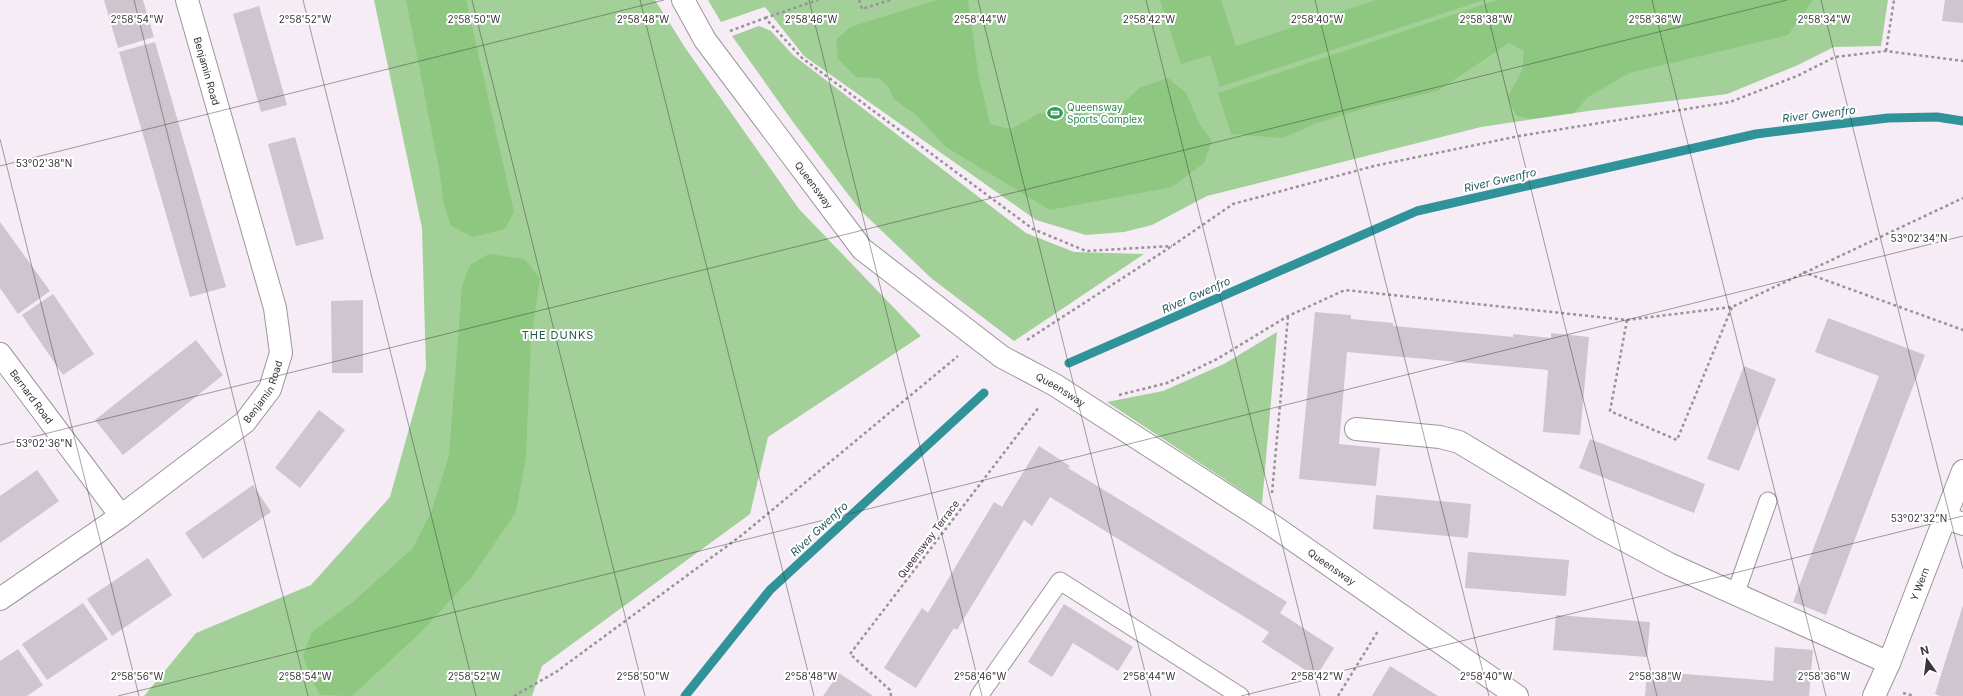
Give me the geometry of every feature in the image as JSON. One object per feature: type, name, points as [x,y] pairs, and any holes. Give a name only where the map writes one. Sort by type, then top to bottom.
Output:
[{"type":"street","name":"Benjamin Road","points":[[0,599],[121,516],[245,422],[270,390],[282,353],[275,308],[187,0]]},
{"type":"street","name":"Queensway","points":[[683,0],[705,40],[862,249],[1002,357],[1055,385],[1269,523],[1518,696]]},
{"type":"street","name":"Bernard Road","points":[[0,354],[121,516]]},
{"type":"street","points":[[1356,429],[1440,437],[1459,442],[1602,528],[1669,564],[1889,663]]},
{"type":"street","name":"Y Wern","points":[[1874,696],[1954,521],[1963,471]]},
{"type":"lane","points":[[1735,595],[1768,501]]},
{"type":"lane","points":[[979,696],[1060,581],[1240,696]]},
{"type":"path","points":[[705,40],[818,0]]},
{"type":"path","points":[[859,0],[862,9],[890,0]]},
{"type":"path","points":[[1886,52],[1894,0]]},
{"type":"path","points":[[765,18],[802,58],[1033,229],[1086,251],[1172,246]]},
{"type":"path","points":[[1002,357],[1172,246],[1233,204],[1374,166],[1518,136],[1730,102],[1797,76],[1835,57],[1886,52],[1963,61]]},
{"type":"path","points":[[1117,395],[1168,383],[1217,359],[1288,316],[1345,290],[1627,320],[1732,307],[1803,272],[1963,198]]},
{"type":"path","points":[[1803,272],[1963,330]]},
{"type":"path","points":[[1627,320],[1610,412],[1677,440],[1732,307]]},
{"type":"path","points":[[1269,523],[1288,316]]},
{"type":"path","points":[[514,696],[556,672],[742,535],[978,339]]},
{"type":"path","name":"Queensway Terrace","points":[[891,696],[890,690],[850,654],[1055,385]]},
{"type":"path","points":[[1338,696],[1391,609]]},
{"type":"green space","points":[[374,0],[655,0],[686,49],[799,209],[921,336],[768,437],[750,514],[542,666],[532,696],[144,696],[196,633],[311,585],[390,497],[426,368],[422,228]]},
{"type":"green space","points":[[406,0],[466,0],[514,212],[505,229],[473,237],[451,226],[444,205],[439,169]]},
{"type":"green space","points":[[708,0],[1888,0],[1881,46],[1834,47],[1798,65],[1727,94],[1588,111],[1481,127],[1207,196],[1152,225],[1124,232],[1086,235],[1036,220],[804,56],[765,7],[721,22]]},
{"type":"green space","points":[[937,0],[968,0],[978,72],[990,124],[1011,129],[1038,114],[1068,108],[1090,118],[1121,105],[1139,88],[1168,78],[1186,93],[1199,123],[1212,141],[1204,163],[1172,187],[1050,210],[946,147],[916,115],[894,99],[887,85],[879,78],[856,77],[838,59],[836,40],[850,27]]},
{"type":"green space","points":[[1160,0],[1221,0],[1236,46],[1376,0],[1484,0],[1220,87],[1210,55],[1181,64]]},
{"type":"green space","points":[[1497,0],[1813,0],[1788,35],[1629,73],[1588,97],[1574,113],[1531,119],[1517,116],[1507,98],[1522,71],[1524,51],[1509,43],[1437,91],[1366,108],[1317,123],[1283,138],[1231,134],[1218,93]]},
{"type":"green space","points":[[759,26],[771,31],[793,55],[1026,233],[1074,252],[1144,254],[1014,341],[931,278],[860,210],[793,122],[732,36]]},
{"type":"green space","points":[[489,254],[524,259],[540,278],[531,339],[526,456],[516,512],[471,578],[420,633],[352,696],[320,695],[309,674],[303,656],[312,632],[354,601],[413,548],[432,510],[449,455],[462,286],[470,265]]},
{"type":"green space","points":[[1277,332],[1262,504],[1107,402],[1163,391],[1224,364]]},
{"type":"building","points":[[104,0],[143,0],[154,37],[118,48]]},
{"type":"building","points":[[1945,0],[1963,0],[1963,23],[1942,21]]},
{"type":"building","points":[[259,6],[287,105],[261,112],[233,14]]},
{"type":"building","points":[[155,42],[226,287],[190,297],[119,52]]},
{"type":"building","points":[[295,137],[324,239],[296,246],[268,144]]},
{"type":"building","points":[[0,222],[50,291],[18,314],[0,288]]},
{"type":"building","points":[[53,294],[94,354],[63,375],[22,315]]},
{"type":"building","points":[[363,300],[363,373],[332,373],[331,301]]},
{"type":"building","points":[[1315,312],[1351,315],[1351,319],[1393,323],[1393,326],[1513,337],[1513,334],[1551,338],[1551,333],[1589,337],[1580,435],[1543,432],[1548,370],[1347,352],[1339,444],[1380,448],[1376,486],[1299,479]]},
{"type":"building","points":[[1828,318],[1925,355],[1826,615],[1793,602],[1879,376],[1815,352]]},
{"type":"building","points":[[196,340],[223,375],[123,455],[95,420]]},
{"type":"building","points":[[1744,366],[1776,379],[1739,471],[1707,459]]},
{"type":"building","points":[[319,410],[345,430],[300,488],[275,468]]},
{"type":"building","points":[[1590,439],[1705,484],[1694,513],[1579,468]]},
{"type":"building","points":[[1039,446],[1070,466],[1068,468],[1287,602],[1280,613],[1334,648],[1316,677],[1262,642],[1269,632],[1050,497],[1032,526],[1024,520],[957,630],[954,628],[916,688],[884,668],[922,608],[928,613],[994,502],[1002,507]]},
{"type":"building","points":[[37,470],[59,501],[0,543],[0,496]]},
{"type":"building","points":[[253,485],[271,512],[203,559],[185,533]]},
{"type":"building","points":[[1376,495],[1471,504],[1468,538],[1373,529]]},
{"type":"building","points":[[1468,552],[1569,560],[1566,596],[1465,588]]},
{"type":"building","points":[[148,558],[172,595],[112,636],[87,599]]},
{"type":"building","points":[[83,603],[108,639],[47,680],[22,644]]},
{"type":"building","points":[[1064,604],[1133,647],[1118,671],[1073,643],[1052,677],[1028,662]]},
{"type":"building","points":[[1963,605],[1963,696],[1940,696],[1935,694]]},
{"type":"building","points":[[1556,615],[1650,622],[1647,657],[1553,650]]},
{"type":"building","points":[[1775,647],[1813,650],[1809,696],[1645,696],[1647,671],[1773,681]]},
{"type":"building","points":[[18,649],[43,685],[27,696],[0,696],[0,661]]},
{"type":"building","points":[[1390,666],[1438,696],[1372,696]]},
{"type":"building","points":[[839,673],[860,687],[873,696],[823,696]]},
{"type":"waterway","name":"River Gwenfro","points":[[1069,363],[1417,211],[1756,134],[1888,118],[1937,117],[1963,121]]},
{"type":"waterway","name":"River Gwenfro","points":[[685,696],[770,590],[984,393]]},
{"type":"place","name":"Queensway Sports Complex","points":[[1055,113]]},
{"type":"district","name":"THE DUNKS","points":[[558,335]]}]
